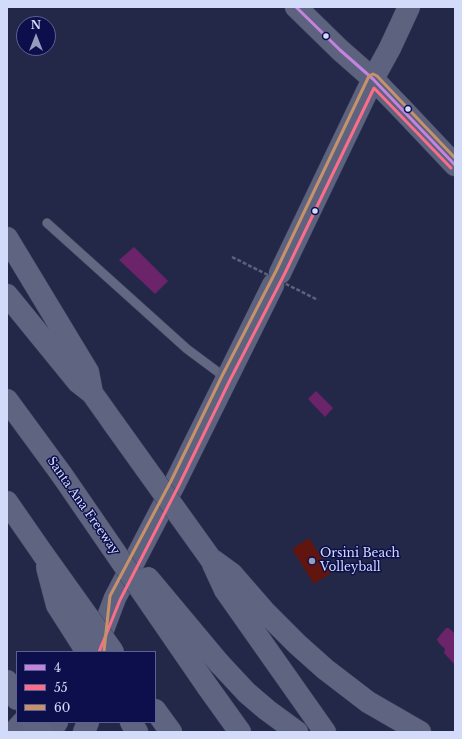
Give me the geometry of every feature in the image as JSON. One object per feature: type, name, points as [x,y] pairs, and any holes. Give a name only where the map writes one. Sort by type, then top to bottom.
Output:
[{"type":"highway","points":[[7,238],[88,372],[92,393]]},
{"type":"highway","points":[[7,295],[78,382],[92,393],[210,558],[229,582],[325,732]]},
{"type":"highway","name":"Santa Ana Freeway","points":[[7,400],[62,474],[240,732]]},
{"type":"highway","points":[[62,474],[219,663],[246,693],[293,729]]},
{"type":"highway","points":[[7,502],[112,651]]},
{"type":"highway","points":[[43,554],[57,605],[86,651]]},
{"type":"highway","points":[[229,582],[265,612],[325,669],[368,702],[420,732]]},
{"type":"highway","points":[[7,681],[16,697]]},
{"type":"highway","points":[[7,697],[16,703]]},
{"type":"highway","points":[[156,711],[171,732]]},
{"type":"highway","points":[[35,723],[41,732]]},
{"type":"highway","points":[[132,723],[137,732]]},
{"type":"main road","points":[[296,7],[340,50],[373,79],[455,165]]},
{"type":"main road","points":[[94,651],[115,598],[175,483],[226,378],[277,279],[409,7]]},
{"type":"main road","points":[[77,651],[115,598]]},
{"type":"main road","points":[[109,651],[115,598]]},
{"type":"main road","points":[[14,732],[22,723]]},
{"type":"main road","points":[[50,732],[56,723]]},
{"type":"lane","points":[[47,223],[187,350],[226,378]]},
{"type":"path","points":[[232,257],[318,300]]},
{"type":"shaded area","points":[[134,247],[168,281],[155,294],[119,260]]},
{"type":"shaded area","points":[[316,391],[333,408],[325,417],[308,399]]},
{"type":"shaded area","name":"Orsini Beach Volleyball","points":[[309,538],[331,573],[314,584],[292,549]]},
{"type":"shaded area","points":[[446,628],[449,628],[455,634],[455,665],[444,653],[445,649],[437,639]]},
{"type":"transit line","name":"4","points":[[296,7],[340,50],[373,79],[455,165]]},
{"type":"transit line","name":"60","points":[[104,651],[110,596],[171,481],[222,376],[276,271],[369,76],[373,74],[377,76],[455,158]]},
{"type":"transit line","name":"55","points":[[99,651],[120,600],[284,275],[374,88],[451,168]]},
{"type":"place","name":"Orsini Beach Volleyball","points":[[312,561]]}]
